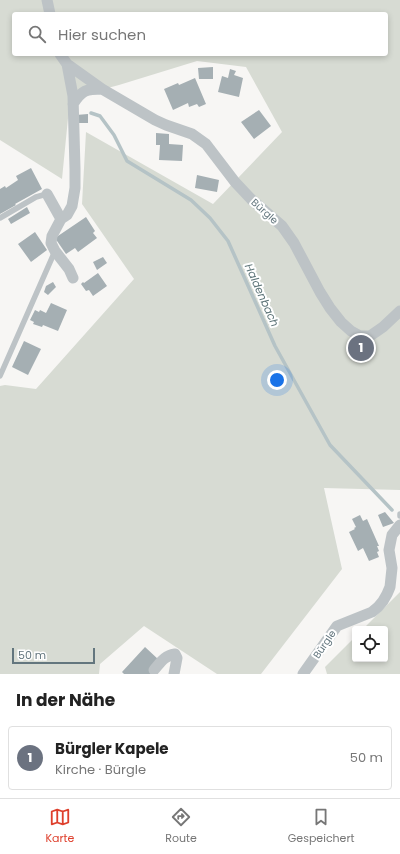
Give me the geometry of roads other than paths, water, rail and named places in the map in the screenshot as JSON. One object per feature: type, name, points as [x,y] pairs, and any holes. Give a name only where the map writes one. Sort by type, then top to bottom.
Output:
[{"type":"street","points":[[47,0],[50,12]]},
{"type":"street","name":"Bürgle","points":[[61,56],[67,64],[102,89],[155,120],[192,134],[206,144],[235,182],[251,199],[282,226],[294,243],[330,308],[341,322],[351,331],[360,336],[370,336],[400,312]]},
{"type":"street","name":"Bürgle","points":[[55,251],[51,242],[52,236],[61,219],[67,215],[72,206],[75,188],[73,96],[67,64]]},
{"type":"street","points":[[73,104],[78,95],[85,91],[102,89]]},
{"type":"street","points":[[47,194],[61,219]]},
{"type":"street","points":[[55,251],[73,278]]},
{"type":"street","name":"Bürgle","points":[[303,674],[337,626],[372,612],[383,601],[390,587],[392,568],[389,550],[392,535],[400,525]]},
{"type":"street","points":[[154,670],[168,655],[175,654],[177,658],[174,674]]},
{"type":"lane","points":[[0,218],[36,197],[47,194]]},
{"type":"lane","points":[[0,376],[55,251]]},
{"type":"waterway","name":"Haldenbach","points":[[91,113],[100,116],[114,135],[127,161],[191,200],[210,218],[228,241],[275,346],[330,445],[392,510]]},
{"type":"place","name":"Bürgler Kapele","points":[[361,348]]}]
